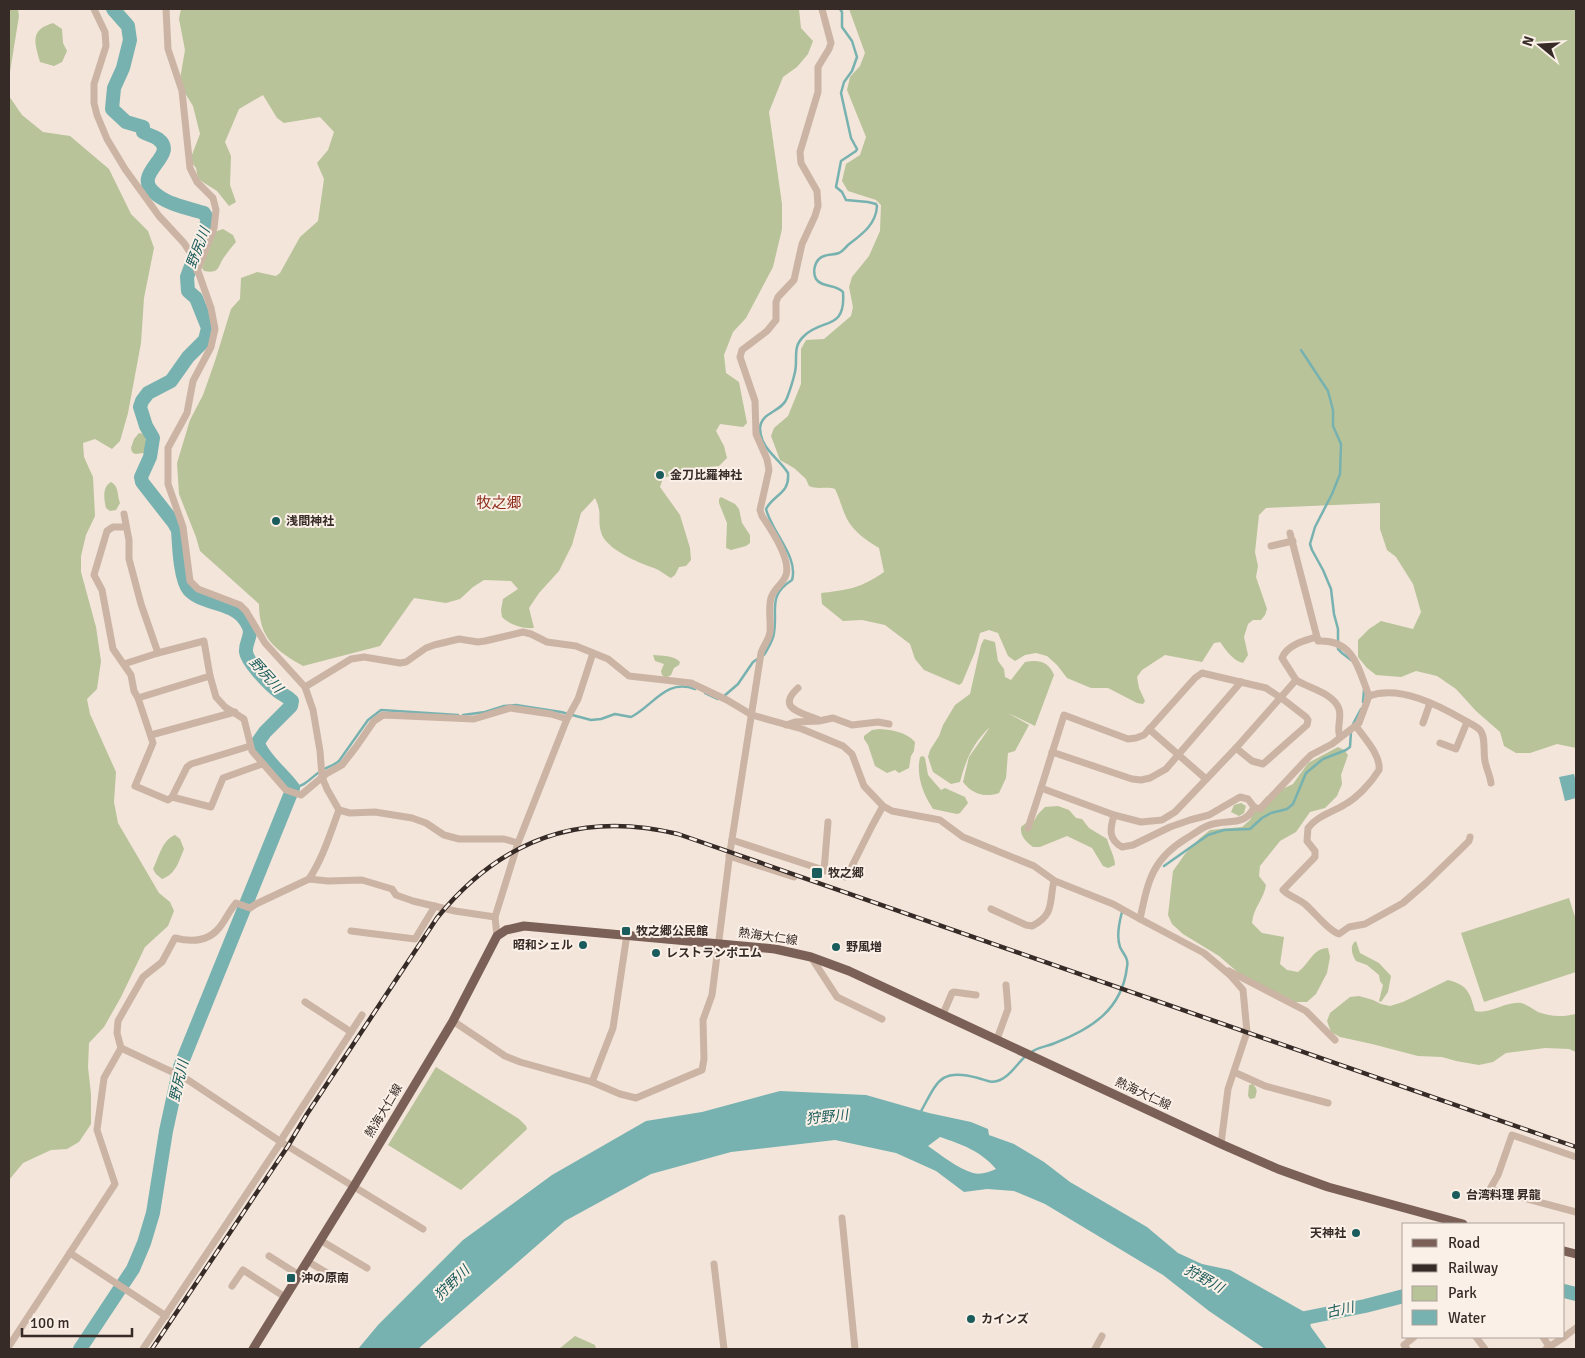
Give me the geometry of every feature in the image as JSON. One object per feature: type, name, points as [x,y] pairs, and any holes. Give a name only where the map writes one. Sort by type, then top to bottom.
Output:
[{"type":"main road","name":"熱海大仁線","points":[[253,1349],[453,1021],[497,936],[506,930],[524,926],[775,949],[811,957],[849,971],[1278,1169],[1328,1187],[1459,1223]]},
{"type":"street","points":[[94,9],[105,32],[106,46],[94,84],[94,103],[97,115],[107,139],[125,169],[158,216],[184,243],[193,257],[211,308],[215,329],[214,339],[193,380],[187,413],[168,448],[169,490],[184,528],[190,581],[198,589],[240,605],[246,611],[265,643],[305,687],[314,710],[322,772],[327,789],[339,810],[350,813],[375,812],[412,818],[426,823],[444,835],[459,840],[498,839],[518,842]]},
{"type":"street","points":[[166,9],[168,49],[182,91],[190,168],[197,182],[213,198],[216,210],[214,228],[198,271]]},
{"type":"street","points":[[453,1021],[505,1056],[592,1082],[620,1094],[636,1098],[702,1070],[704,1059],[703,1020],[712,996],[732,840],[760,653],[770,631],[769,607],[775,590],[785,578],[786,570],[783,554],[760,510],[768,464],[756,434],[755,401],[740,357],[742,350],[767,331],[776,320],[776,302],[778,297],[794,280],[802,244],[818,206],[817,191],[801,163],[800,152],[818,92],[818,67],[831,43],[822,9]]},
{"type":"street","points":[[124,514],[129,540],[130,559],[141,604],[158,653]]},
{"type":"street","points":[[125,527],[113,527],[107,531],[94,571],[104,598],[113,649],[131,675],[134,691],[151,735],[152,748],[135,786],[168,800],[172,797],[187,767],[191,764],[250,746]]},
{"type":"street","points":[[1114,815],[1110,830],[1112,836],[1117,844],[1127,847],[1170,827],[1209,815],[1240,797],[1248,799],[1254,807],[1260,809],[1311,755],[1332,744],[1359,723],[1369,696],[1358,666],[1347,648],[1337,642],[1318,641],[1290,533]]},
{"type":"street","points":[[1271,546],[1293,541]]},
{"type":"street","points":[[305,687],[351,659],[364,658],[400,663],[406,662],[426,648],[434,645],[459,639],[478,642],[485,641],[524,632],[547,642],[576,646],[608,659],[629,676],[691,684],[722,698],[752,715],[802,729],[848,749],[852,754],[864,786],[883,806],[892,811],[940,820],[963,836],[1034,866],[1054,881],[1113,904],[1204,953],[1241,986],[1244,994],[1247,1032],[1228,1088],[1221,1144]]},
{"type":"street","points":[[1317,638],[1301,642],[1288,650],[1283,656],[1284,661],[1296,680],[1306,686],[1319,690],[1337,705],[1340,737]]},
{"type":"street","points":[[124,664],[204,641],[210,676],[218,701],[244,719],[250,746],[262,764],[288,791],[301,795],[322,772],[342,765],[374,721],[383,715],[474,719],[510,708],[569,716]]},
{"type":"street","points":[[497,936],[495,918],[518,842],[569,716],[578,699],[593,653]]},
{"type":"street","points":[[1028,828],[1064,715],[1128,738],[1136,738],[1144,735],[1195,678],[1202,673],[1266,688],[1308,720],[1307,725],[1262,764],[1252,761],[1236,748]]},
{"type":"street","points":[[138,698],[210,676]]},
{"type":"street","points":[[1040,788],[1114,815],[1141,822],[1162,820],[1195,793],[1296,680]]},
{"type":"street","points":[[1052,752],[1124,778],[1141,780],[1159,774],[1166,769],[1241,682]]},
{"type":"street","points":[[798,688],[790,697],[791,708],[821,721]]},
{"type":"street","points":[[1369,696],[1382,693],[1400,694],[1430,703],[1452,713],[1482,732],[1485,762],[1491,783]]},
{"type":"street","points":[[1423,723],[1430,703]]},
{"type":"street","points":[[151,735],[235,712]]},
{"type":"street","points":[[786,725],[794,722],[821,721],[833,718],[852,725],[878,722],[889,724]]},
{"type":"street","points":[[1440,743],[1456,749],[1467,722]]},
{"type":"street","points":[[1356,726],[1377,758],[1380,764],[1379,770],[1355,797],[1346,804],[1317,819],[1308,828],[1307,841],[1315,851],[1315,857],[1284,890],[1289,895],[1301,901],[1332,930],[1339,934],[1348,927],[1365,924],[1403,903],[1451,860],[1469,841],[1470,836]]},
{"type":"street","points":[[1149,729],[1206,779]]},
{"type":"street","points":[[172,797],[211,807],[224,778],[262,764]]},
{"type":"street","points":[[732,840],[845,877],[883,806]]},
{"type":"street","points":[[1140,919],[1145,893],[1151,876],[1156,865],[1165,854],[1177,844],[1208,826],[1246,819],[1252,813],[1254,807]]},
{"type":"street","points":[[309,879],[319,862],[339,810]]},
{"type":"street","points":[[824,871],[828,822]]},
{"type":"street","points":[[730,856],[794,877]]},
{"type":"street","points":[[9,1346],[116,1184],[97,1130],[104,1078],[121,1048],[117,1027],[143,977],[162,962],[175,938],[192,941],[205,939],[215,933],[236,904],[250,908],[309,879],[328,881],[362,880],[392,889],[396,895],[401,897],[455,911],[495,918]]},
{"type":"street","points":[[990,909],[1032,926],[1046,917],[1052,902],[1054,881]]},
{"type":"street","points":[[351,931],[415,939],[436,906]]},
{"type":"street","points":[[592,1082],[613,1028],[626,934]]},
{"type":"street","points":[[811,957],[837,996],[882,1019]]},
{"type":"street","points":[[1224,970],[1306,1012],[1335,1040]]},
{"type":"street","points":[[997,1039],[1008,1009],[1006,985]]},
{"type":"street","points":[[943,1014],[952,993],[976,995]]},
{"type":"street","points":[[305,1002],[350,1032]]},
{"type":"street","points":[[144,1349],[281,1142],[362,1015]]},
{"type":"street","points":[[121,1048],[181,1076],[281,1142],[423,1229]]},
{"type":"street","points":[[1234,1072],[1265,1086],[1328,1103]]},
{"type":"street","points":[[1576,1157],[1512,1135],[1498,1175],[1490,1189],[1576,1212]]},
{"type":"street","points":[[842,1218],[855,1349]]},
{"type":"street","points":[[320,1240],[367,1268]]},
{"type":"street","points":[[70,1253],[166,1316]]},
{"type":"street","points":[[269,1256],[299,1275]]},
{"type":"street","points":[[307,1261],[339,1280]]},
{"type":"street","points":[[714,1264],[724,1349]]},
{"type":"street","points":[[232,1286],[243,1270],[285,1297]]},
{"type":"street","points":[[1565,1336],[1576,1328]]},
{"type":"street","points":[[1095,1349],[1102,1336]]},
{"type":"street","points":[[1407,1349],[1404,1345],[1413,1338]]},
{"type":"street","points":[[1477,1338],[1485,1349]]},
{"type":"street","points":[[1549,1348],[1563,1338]]},
{"type":"green space","points":[[9,9],[18,9],[19,16],[9,78]]},
{"type":"green space","points":[[181,9],[799,9],[801,28],[813,41],[808,54],[797,67],[783,77],[769,112],[782,204],[782,229],[773,267],[746,318],[733,332],[724,355],[726,373],[739,382],[747,423],[743,427],[720,424],[716,431],[724,446],[727,458],[719,466],[696,468],[663,478],[660,487],[680,515],[690,548],[691,560],[686,566],[679,567],[671,578],[616,550],[604,538],[601,532],[599,508],[595,498],[581,513],[572,545],[559,571],[539,593],[529,608],[534,628],[517,626],[502,617],[503,599],[518,589],[511,581],[484,580],[460,599],[446,603],[414,598],[380,646],[303,666],[270,642],[262,626],[259,604],[200,551],[179,494],[177,463],[190,420],[203,395],[215,361],[231,309],[240,299],[241,278],[257,272],[276,276],[280,273],[300,237],[318,221],[324,179],[317,163],[328,150],[334,132],[320,117],[284,123],[277,118],[263,95],[239,109],[225,142],[231,156],[230,185],[236,202],[229,206],[217,191],[198,179],[196,168],[190,160],[200,134],[193,106],[182,88],[180,79],[185,50],[179,19]]},
{"type":"green space","points":[[849,9],[1576,9],[1576,748],[1557,744],[1530,753],[1516,753],[1504,746],[1500,732],[1476,711],[1456,689],[1437,676],[1416,671],[1401,677],[1376,675],[1358,657],[1358,640],[1369,629],[1381,621],[1413,629],[1421,612],[1413,584],[1396,557],[1387,550],[1380,529],[1380,503],[1266,508],[1259,515],[1255,552],[1258,566],[1256,577],[1267,609],[1261,620],[1253,620],[1248,624],[1244,637],[1248,655],[1243,663],[1233,658],[1220,642],[1214,643],[1202,662],[1165,655],[1142,670],[1137,677],[1139,688],[1145,701],[1143,704],[1137,703],[1108,688],[1091,688],[1067,678],[1047,656],[1036,653],[1025,655],[1015,661],[1008,656],[998,633],[989,630],[980,633],[975,652],[962,683],[959,685],[924,670],[915,659],[910,644],[885,625],[862,620],[843,621],[822,604],[821,593],[839,591],[869,582],[884,572],[879,548],[850,524],[835,489],[809,486],[806,479],[794,468],[780,460],[771,436],[774,428],[788,416],[801,384],[801,349],[806,340],[824,339],[851,316],[853,307],[849,287],[852,277],[869,256],[880,231],[881,205],[876,200],[848,191],[842,181],[846,164],[860,155],[866,137],[847,90],[850,77],[860,66],[865,53]]},
{"type":"green space","points":[[53,23],[62,29],[63,43],[67,51],[62,62],[54,66],[40,62],[36,43],[37,33],[40,29]]},
{"type":"green space","points":[[9,96],[22,115],[43,132],[70,136],[109,169],[131,214],[148,231],[154,248],[144,298],[141,343],[128,413],[120,441],[112,449],[95,439],[83,443],[84,457],[93,477],[95,516],[86,535],[81,556],[81,572],[96,627],[101,661],[97,689],[87,699],[90,714],[116,772],[114,802],[118,823],[159,893],[170,902],[174,911],[168,926],[145,947],[104,1027],[89,1043],[88,1067],[91,1094],[91,1124],[79,1142],[67,1149],[51,1150],[23,1163],[9,1180]]},
{"type":"green space","points":[[223,229],[233,235],[236,242],[216,270],[204,271],[202,268],[214,232]]},
{"type":"green space","points":[[139,433],[144,434],[147,446],[144,453],[135,454],[131,448],[134,439]]},
{"type":"green space","points":[[111,482],[117,488],[120,503],[116,510],[110,511],[106,508],[104,494],[106,487]]},
{"type":"green space","points":[[721,497],[735,504],[739,509],[742,523],[750,535],[750,543],[746,546],[731,550],[726,548],[727,523],[719,503]]},
{"type":"green space","points":[[984,639],[995,642],[998,661],[1004,669],[1005,677],[1011,680],[1025,662],[1035,661],[1046,664],[1054,675],[1035,726],[1008,713],[1029,725],[1015,751],[1008,753],[1006,778],[999,793],[989,795],[975,792],[963,782],[969,757],[990,727],[971,752],[965,766],[960,782],[951,784],[933,772],[928,757],[955,705],[970,694]]},
{"type":"green space","points":[[653,655],[671,657],[680,662],[674,668],[671,675],[666,678],[662,675],[661,671],[664,664],[655,661]]},
{"type":"green space","points":[[880,729],[903,734],[915,742],[909,768],[899,773],[895,770],[887,773],[875,766],[864,736],[872,730]]},
{"type":"green space","points":[[1338,747],[1348,755],[1341,775],[1342,784],[1337,796],[1325,808],[1310,812],[1296,832],[1280,841],[1260,866],[1259,876],[1266,885],[1254,913],[1252,923],[1262,933],[1284,937],[1280,964],[1287,970],[1298,972],[1315,953],[1328,948],[1330,957],[1327,973],[1316,994],[1307,1002],[1295,1002],[1241,975],[1219,956],[1183,934],[1172,924],[1168,915],[1173,871],[1185,854],[1210,830],[1242,827],[1250,820],[1255,810],[1266,797],[1293,784],[1308,763]]},
{"type":"green space","points":[[923,756],[928,775],[941,790],[945,788],[965,797],[968,803],[960,813],[933,809],[923,791],[920,778],[919,764],[920,757]]},
{"type":"green space","points":[[1241,803],[1246,806],[1244,813],[1239,816],[1231,812],[1234,805]]},
{"type":"green space","points":[[1058,806],[1069,810],[1076,818],[1082,819],[1089,828],[1107,839],[1115,865],[1108,868],[1103,866],[1092,848],[1067,836],[1040,847],[1033,847],[1026,841],[1021,833],[1021,827],[1026,823],[1034,821],[1045,807]]},
{"type":"green space","points":[[175,835],[180,839],[184,849],[174,870],[162,879],[153,869],[161,849]]},
{"type":"green space","points":[[1569,898],[1576,920],[1576,972],[1484,1002],[1461,933]]},
{"type":"green space","points":[[1356,941],[1360,953],[1379,963],[1391,976],[1388,992],[1381,1002],[1379,1001],[1383,985],[1379,975],[1367,965],[1356,961],[1352,953],[1352,945]]},
{"type":"green space","points":[[1448,980],[1464,987],[1475,1011],[1481,1012],[1509,1004],[1521,1003],[1538,1012],[1552,1016],[1576,1014],[1576,1052],[1569,1049],[1545,1048],[1506,1053],[1493,1062],[1479,1065],[1442,1057],[1418,1056],[1340,1037],[1331,1032],[1327,1021],[1330,1013],[1350,997],[1359,996],[1390,1006],[1403,1002]]},
{"type":"green space","points":[[436,1067],[519,1119],[527,1129],[461,1190],[388,1145]]},
{"type":"green space","points":[[1253,1084],[1257,1092],[1255,1098],[1250,1099],[1248,1096],[1249,1085]]},
{"type":"green space","points":[[575,1336],[595,1345],[596,1349],[559,1349]]},
{"type":"water","points":[[1574,774],[1576,798],[1565,801],[1559,777]]},
{"type":"water","name":"狩野川","points":[[780,1091],[866,1095],[929,1113],[971,1122],[988,1129],[989,1135],[1014,1144],[1044,1162],[1070,1182],[1147,1227],[1178,1253],[1202,1264],[1230,1270],[1308,1314],[1311,1327],[1327,1349],[1265,1349],[1209,1311],[1163,1275],[1045,1204],[1014,1191],[987,1189],[964,1192],[936,1171],[896,1153],[835,1140],[731,1152],[651,1174],[565,1221],[418,1349],[358,1349],[378,1325],[463,1240],[552,1175],[646,1121],[702,1112]],"holes":[[[940,1137],[963,1145],[984,1157],[996,1169],[976,1174],[955,1165],[928,1146]]]},
{"type":"waterway","name":"野尻川","points":[[80,1349],[133,1269],[144,1243],[153,1213],[166,1131],[180,1067],[293,788],[268,760],[258,742],[265,732],[291,706],[292,701],[276,690],[247,656],[246,648],[250,630],[245,620],[233,609],[195,595],[189,590],[182,570],[178,530],[142,482],[141,477],[150,457],[153,438],[146,426],[140,407],[142,401],[148,393],[171,381],[188,357],[205,340],[208,328],[196,298],[188,291],[187,277],[208,220],[204,213],[168,201],[157,195],[149,187],[150,173],[160,159],[163,145],[158,139],[143,132],[143,127],[126,122],[112,109],[114,88],[123,68],[130,40],[128,26],[113,9]]},
{"type":"waterway","points":[[764,655],[773,636],[776,598],[784,586],[792,580],[793,571],[792,562],[766,509],[784,490],[787,485],[788,473],[766,448],[761,435],[761,423],[768,415],[781,406],[787,398],[795,372],[797,349],[800,340],[811,331],[831,322],[841,313],[843,292],[837,288],[822,284],[816,279],[814,272],[816,262],[824,256],[837,254],[863,233],[874,219],[877,206],[868,202],[846,200],[842,192],[836,187],[841,161],[857,149],[851,138],[841,93],[844,82],[852,71],[857,57],[852,41],[842,27],[842,12],[840,9]]},
{"type":"waterway","points":[[1301,350],[1328,391],[1333,410],[1333,426],[1341,444],[1340,474],[1315,527],[1310,544],[1331,589],[1338,629],[1338,649],[1351,660]]},
{"type":"waterway","points":[[723,697],[738,684],[753,662],[759,658]]},
{"type":"waterway","points":[[463,715],[516,705],[561,712],[591,720],[615,714],[631,717],[668,690],[676,687],[695,689]]},
{"type":"waterway","points":[[1363,702],[1364,690]]},
{"type":"waterway","points":[[705,693],[718,699]]},
{"type":"waterway","points":[[1353,724],[1361,709]]},
{"type":"waterway","points":[[293,788],[305,783],[339,761],[368,720],[381,710],[458,715]]},
{"type":"waterway","points":[[1164,866],[1208,835],[1224,830],[1250,829],[1271,813],[1287,809],[1293,804],[1306,773],[1323,759],[1350,747],[1351,732]]},
{"type":"waterway","points":[[1030,1053],[1081,1031],[1103,1016],[1112,1006],[1124,982],[1127,964],[1118,938],[1122,912]]},
{"type":"waterway","points":[[920,1113],[936,1086],[947,1076],[965,1075],[994,1082],[1007,1076],[1026,1056]]},
{"type":"waterway","name":"古川","points":[[1565,1291],[1576,1294]]},
{"type":"waterway","name":"古川","points":[[1290,1321],[1402,1297]]},
{"type":"railway","points":[[152,1349],[437,918],[461,891],[487,869],[515,851],[544,838],[575,829],[608,826],[642,828],[678,834],[1576,1147]]},
{"type":"place","name":"金刀比羅神社","points":[[660,475]]},
{"type":"place","name":"浅間神社","points":[[276,521]]},
{"type":"place","name":"牧之郷","points":[[817,873]]},
{"type":"place","name":"牧之郷公民館","points":[[626,931]]},
{"type":"place","name":"昭和シェル","points":[[583,945]]},
{"type":"place","name":"野風増","points":[[836,947]]},
{"type":"place","name":"レストランポエム","points":[[656,953]]},
{"type":"place","name":"台湾料理 昇龍","points":[[1456,1195]]},
{"type":"place","name":"天神社","points":[[1356,1233]]},
{"type":"place","name":"沖の原南","points":[[291,1278]]},
{"type":"place","name":"カインズ","points":[[971,1319]]},
{"type":"district","name":"牧之郷","points":[[499,503]]}]
